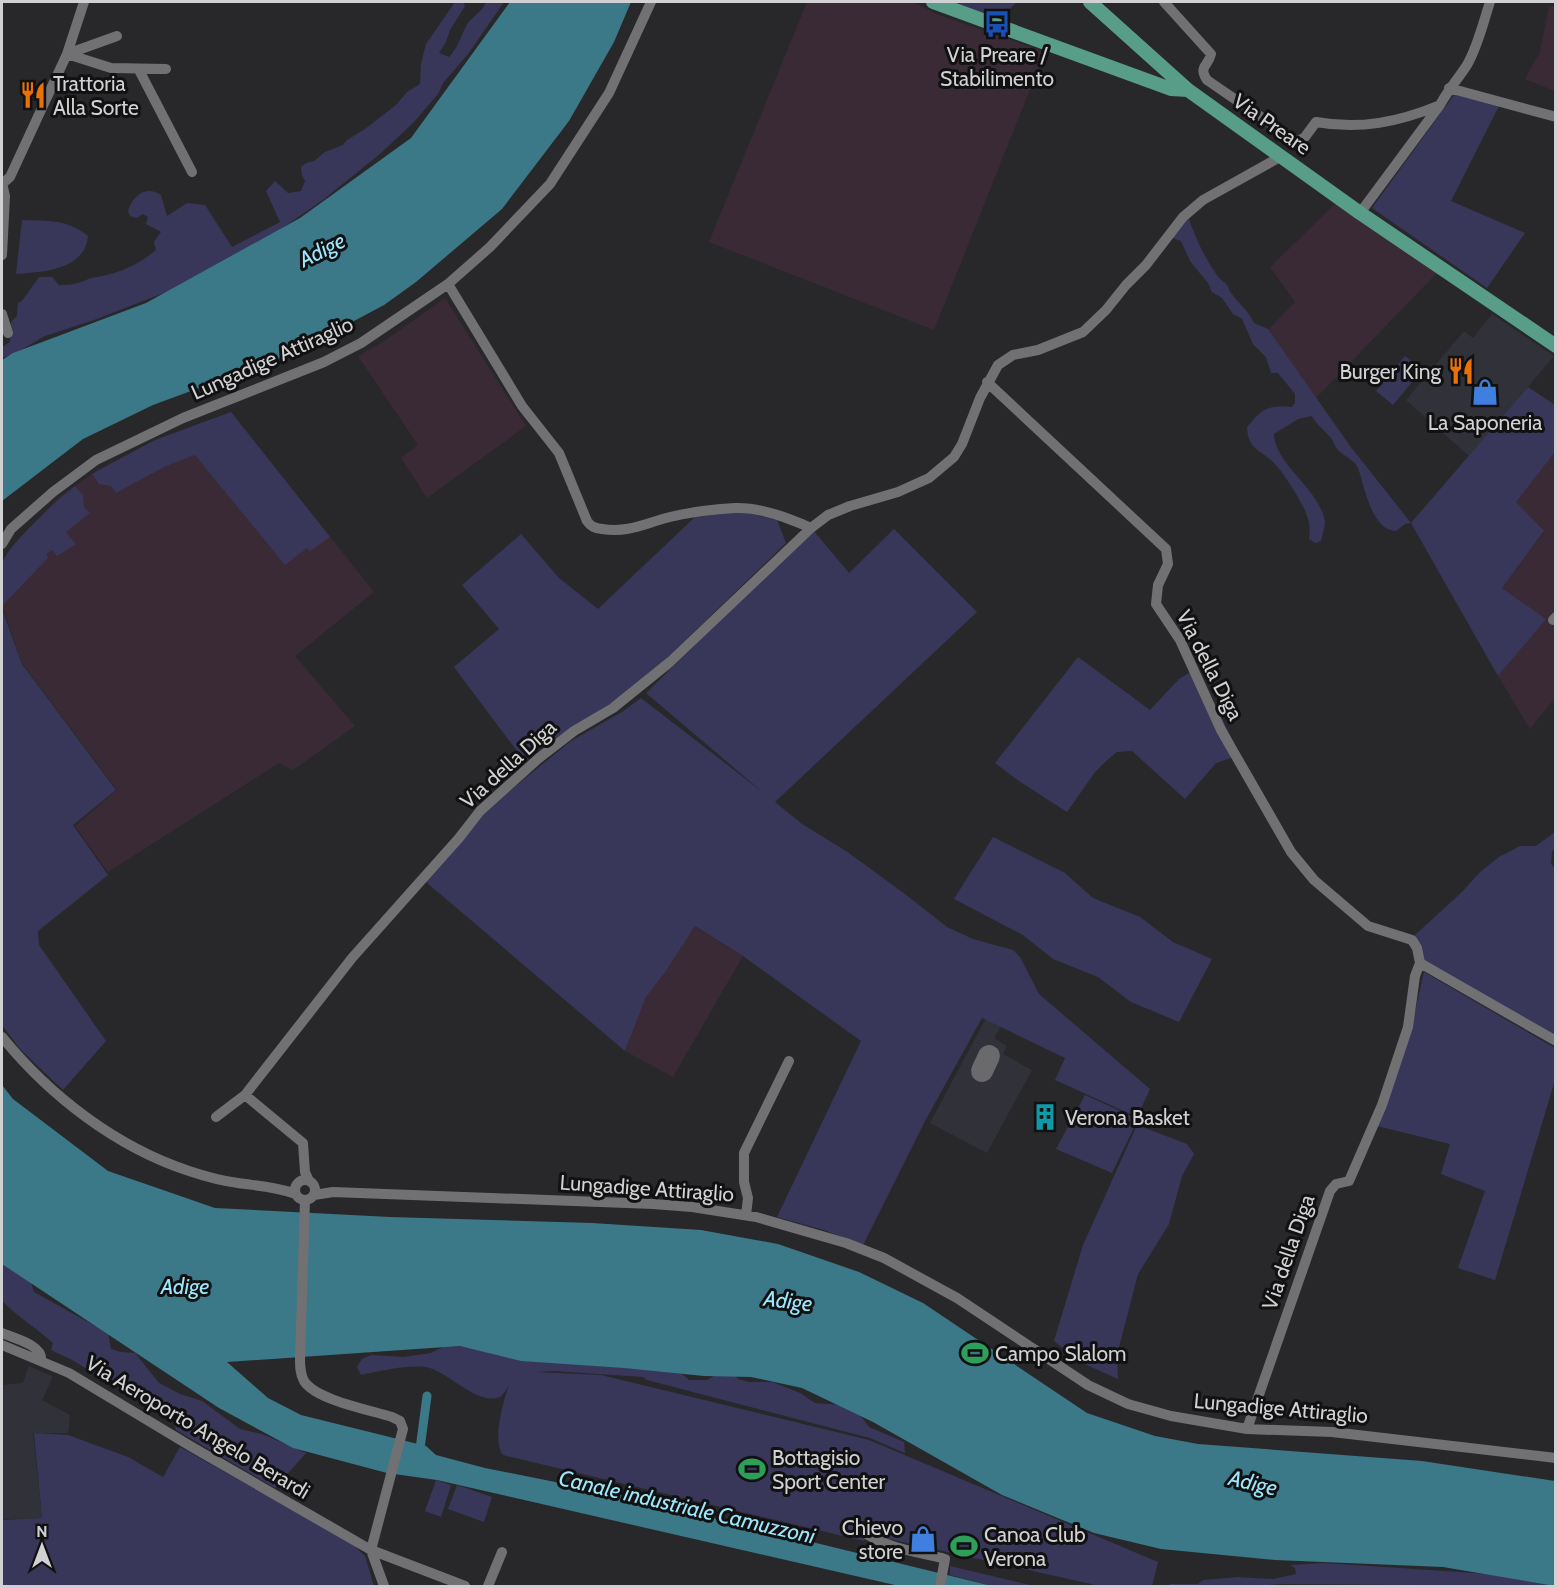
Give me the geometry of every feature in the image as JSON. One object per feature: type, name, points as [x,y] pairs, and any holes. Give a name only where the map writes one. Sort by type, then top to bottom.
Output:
[{"type":"main road","name":"Via Preare","points":[[933,2],[1171,89],[1188,90],[1360,213],[1556,346]]},
{"type":"main road","points":[[1090,2],[1188,90]]},
{"type":"street","points":[[2,255],[5,196],[2,183],[10,177],[67,54],[84,2]]},
{"type":"street","name":"Lungadige Attiraglio","points":[[2,544],[11,529],[53,492],[96,460],[183,418],[324,362],[361,343],[448,284],[490,247],[550,184],[609,93],[651,2]]},
{"type":"street","points":[[1164,2],[1209,49],[1210,58],[1203,69],[1207,80],[1293,140],[1298,141],[1305,137],[1316,122],[1360,126],[1386,123],[1412,117],[1440,105]]},
{"type":"street","points":[[1360,213],[1440,105],[1449,88],[1467,64],[1478,41],[1490,2]]},
{"type":"street","points":[[67,54],[117,36]]},
{"type":"street","points":[[67,54],[111,68],[166,69]]},
{"type":"street","points":[[139,70],[192,172]]},
{"type":"street","points":[[1449,88],[1556,117]]},
{"type":"street","name":"Via della Diga","points":[[216,1117],[245,1095],[351,958],[480,811],[538,758],[574,731],[613,708],[662,669],[812,528],[828,516],[850,506],[898,492],[929,478],[954,457],[962,444],[987,382],[998,365],[1013,355],[1038,350],[1083,332],[1146,265],[1182,217],[1203,200],[1280,157]]},
{"type":"street","points":[[448,284],[522,406],[559,453],[590,525],[617,531],[629,530],[670,517],[741,508],[798,522],[812,528]]},
{"type":"street","points":[[2,314],[8,333]]},
{"type":"street","name":"Via della Diga","points":[[987,382],[1167,549],[1168,564],[1158,585],[1156,604],[1180,640],[1221,729],[1290,852],[1314,880],[1368,926],[1412,939],[1420,963],[1415,976],[1408,1027],[1382,1105],[1349,1181],[1336,1184],[1330,1191],[1247,1429]]},
{"type":"street","points":[[1420,963],[1556,1041]]},
{"type":"street","name":"Lungadige Attiraglio","points":[[2,1037],[20,1059],[84,1116],[152,1157],[189,1171],[235,1183],[283,1189],[653,1204],[746,1215],[792,1226],[884,1258],[964,1302],[1088,1385],[1128,1404],[1171,1416],[1247,1429],[1332,1432],[1556,1458]]},
{"type":"street","points":[[746,1215],[748,1198],[744,1182],[744,1153],[789,1061]]},
{"type":"street","points":[[245,1095],[303,1143],[305,1189],[300,1370],[305,1382],[320,1394],[400,1421],[403,1429],[392,1478],[371,1550],[383,1578],[384,1587]]},
{"type":"street","points":[[2,1333],[32,1346],[40,1353],[41,1361]]},
{"type":"street","name":"Via Aeroporto Angelo Berardi","points":[[2,1345],[69,1373],[371,1550],[465,1587]]},
{"type":"street","points":[[868,1535],[878,1541],[945,1563],[940,1587]]},
{"type":"street","points":[[488,1587],[502,1552]]},
{"type":"shaded area","points":[[455,2],[463,2],[465,6],[439,53],[449,57],[468,23],[486,2],[504,2],[468,54],[443,83],[438,94],[413,123],[381,153],[324,199],[278,231],[174,289],[45,336],[14,354],[2,358],[2,347],[10,342],[11,322],[17,316],[18,303],[22,301],[39,277],[52,277],[59,285],[76,284],[125,269],[156,250],[154,242],[161,232],[146,224],[148,217],[143,214],[136,218],[130,216],[128,211],[133,200],[145,191],[161,195],[167,216],[187,203],[205,205],[232,247],[280,222],[266,191],[275,181],[288,193],[301,191],[305,181],[301,167],[314,161],[325,152],[343,145],[396,105],[407,92],[420,84],[421,64],[426,44]]},
{"type":"shaded area","points":[[807,2],[913,2],[939,15],[1045,52],[934,330],[709,242]]},
{"type":"shaded area","points":[[945,2],[1017,2],[997,21]]},
{"type":"shaded area","points":[[1549,6],[1555,7],[1555,91],[1525,79],[1540,52]]},
{"type":"shaded area","points":[[1459,88],[1502,100],[1451,201],[1525,233],[1487,288],[1372,208]]},
{"type":"shaded area","points":[[1336,203],[1438,272],[1316,398],[1268,330],[1295,302],[1270,267]]},
{"type":"shaded area","points":[[1188,216],[1201,249],[1220,279],[1254,323],[1268,329],[1350,446],[1411,523],[1405,524],[1396,531],[1387,529],[1380,523],[1370,506],[1358,468],[1337,449],[1331,438],[1312,416],[1298,419],[1274,434],[1276,445],[1282,456],[1315,499],[1325,522],[1321,541],[1315,543],[1309,539],[1309,521],[1305,510],[1278,467],[1252,445],[1247,427],[1266,409],[1292,407],[1295,403],[1295,394],[1278,373],[1271,373],[1266,357],[1253,344],[1242,319],[1233,314],[1222,298],[1212,292],[1208,283],[1190,261],[1181,241],[1170,237]]},
{"type":"shaded area","points":[[22,220],[57,222],[72,226],[88,236],[85,247],[79,256],[61,267],[16,274]]},
{"type":"shaded area","points":[[445,298],[526,426],[427,498],[401,458],[418,445],[358,356],[386,340]]},
{"type":"shaded area","points":[[1492,314],[1554,356],[1469,456],[1406,400],[1464,331],[1473,338]]},
{"type":"shaded area","points":[[1405,356],[1422,370],[1393,405],[1376,391]]},
{"type":"shaded area","points":[[1528,387],[1555,405],[1555,452],[1516,502],[1544,531],[1502,588],[1546,619],[1498,676],[1411,523]]},
{"type":"shaded area","points":[[231,412],[374,592],[295,656],[355,726],[293,770],[279,763],[108,872],[75,826],[117,790],[22,663],[2,606],[2,562],[58,498],[96,471],[155,440]]},
{"type":"shaded area","points":[[231,412],[330,537],[310,551],[307,548],[285,565],[195,455],[166,466],[116,493],[111,486],[99,484],[92,474],[155,440]]},
{"type":"shaded area","points":[[1555,452],[1555,698],[1530,729],[1498,676],[1545,619],[1502,588],[1544,532],[1515,502]]},
{"type":"shaded area","points":[[75,486],[83,495],[84,507],[90,513],[66,532],[76,544],[57,556],[52,550],[46,554],[48,558],[2,606],[1,574],[5,557],[34,523]]},
{"type":"shaded area","points":[[734,510],[777,520],[786,543],[638,686],[523,759],[454,667],[499,629],[462,585],[521,534],[559,578],[598,609],[695,517]]},
{"type":"shaded area","points":[[894,529],[977,612],[775,802],[802,824],[846,851],[947,927],[973,939],[1013,950],[1020,957],[1039,994],[1150,1089],[1137,1117],[1055,1080],[1065,1058],[982,1018],[925,1121],[863,1245],[824,1230],[777,1217],[861,1041],[743,956],[695,926],[646,997],[625,1051],[426,882],[496,802],[571,741],[622,712],[641,698],[765,794],[646,693],[813,530],[849,573]]},
{"type":"shaded area","points":[[2,609],[22,664],[116,790],[73,825],[108,875],[38,931],[39,945],[106,1041],[63,1090],[20,1049],[2,1025]]},
{"type":"shaded area","points":[[1078,657],[1150,710],[1179,679],[1197,668],[1240,755],[1216,763],[1185,799],[1132,751],[1117,752],[1095,772],[1067,812],[995,763]]},
{"type":"shaded area","points":[[1555,832],[1555,849],[1552,851],[1551,863],[1556,871],[1555,1039],[1420,960],[1415,935],[1462,892],[1480,872],[1499,857],[1520,846],[1536,846]]},
{"type":"shaded area","points":[[993,837],[1065,873],[1093,898],[1140,917],[1173,942],[1212,959],[1179,1022],[1131,1002],[1098,977],[1053,959],[1023,935],[954,899]]},
{"type":"shaded area","points":[[694,926],[743,956],[673,1077],[625,1051],[646,997],[664,974]]},
{"type":"shaded area","points":[[1424,972],[1555,1048],[1555,1080],[1495,1280],[1458,1268],[1485,1191],[1441,1174],[1450,1144],[1373,1125],[1410,1034]]},
{"type":"shaded area","points":[[986,1018],[1001,1026],[994,1038],[1007,1046],[1003,1054],[1032,1070],[987,1153],[930,1123]]},
{"type":"shaded area","points":[[1085,1095],[1138,1119],[1112,1173],[1056,1149]]},
{"type":"shaded area","points":[[1137,1125],[1187,1144],[1194,1154],[1182,1176],[1169,1224],[1138,1274],[1117,1355],[1118,1379],[1080,1362],[1054,1341],[1083,1245]]},
{"type":"shaded area","points":[[2,1257],[29,1277],[34,1292],[108,1333],[111,1349],[135,1353],[159,1383],[180,1394],[202,1401],[240,1429],[262,1434],[306,1453],[275,1488],[176,1430],[173,1420],[51,1350],[53,1343],[2,1301]]},
{"type":"shaded area","name":"Bottagisio Sport Center","points":[[445,1346],[492,1349],[520,1361],[526,1359],[669,1363],[689,1380],[707,1380],[719,1373],[734,1374],[738,1379],[749,1382],[772,1382],[800,1393],[815,1403],[842,1405],[860,1415],[869,1427],[904,1442],[905,1453],[870,1438],[647,1380],[643,1377],[555,1371],[534,1372],[601,1375],[869,1440],[1158,1562],[1152,1586],[1100,1586],[867,1534],[864,1541],[503,1455],[498,1441],[498,1431],[509,1385],[501,1396],[493,1399],[473,1393],[443,1374],[425,1367],[384,1370],[361,1375],[357,1367],[362,1359],[371,1355],[403,1357],[431,1353]]},
{"type":"shaded area","points":[[29,1366],[53,1377],[42,1400],[70,1415],[68,1433],[33,1433],[42,1518],[2,1519],[2,1385],[23,1383]]},
{"type":"shaded area","points":[[34,1433],[68,1435],[128,1457],[163,1477],[180,1447],[350,1542],[365,1556],[374,1586],[2,1586],[2,1520],[42,1518]]},
{"type":"shaded area","points":[[436,1480],[451,1485],[441,1517],[425,1511]]},
{"type":"shaded area","points":[[457,1485],[492,1497],[484,1522],[448,1509]]},
{"type":"shaded area","points":[[1325,1563],[1489,1574],[1556,1586],[1282,1584],[1172,1586],[1169,1584],[1198,1584],[1203,1580],[1238,1577],[1273,1579],[1296,1574],[1295,1568],[1290,1565]]},
{"type":"shaded area","points":[[950,1566],[1034,1586],[992,1586],[950,1575]]},
{"type":"water","name":"Adige","points":[[510,2],[631,2],[614,42],[569,121],[502,209],[416,282],[384,305],[294,353],[153,405],[83,439],[2,501],[2,360],[13,353],[146,303],[300,218],[411,138]]},
{"type":"water","name":"Adige","points":[[2,1085],[13,1099],[108,1171],[215,1208],[390,1217],[592,1223],[701,1230],[778,1244],[859,1272],[923,1303],[1087,1413],[1155,1436],[1198,1444],[1422,1461],[1555,1481],[1555,1586],[1443,1567],[1275,1560],[1161,1549],[1094,1533],[1002,1495],[873,1422],[802,1388],[751,1377],[704,1376],[521,1361],[460,1346],[227,1362],[268,1398],[301,1415],[426,1446],[436,1455],[485,1468],[615,1494],[992,1586],[899,1586],[437,1480],[387,1473],[293,1448],[219,1408],[2,1264]]},
{"type":"waterway","name":"Canale industriale Camuzzoni","points":[[419,1456],[427,1396]]},
{"type":"taxiway","points":[[982,1071],[989,1056]]},
{"type":"place","name":"Via Preare / Stabilimento","points":[[997,24]]},
{"type":"place","name":"Trattoria Alla Sorte","points":[[33,95]]},
{"type":"place","name":"Burger King","points":[[1461,371]]},
{"type":"place","name":"La Saponeria","points":[[1485,392]]},
{"type":"place","name":"Verona Basket","points":[[1045,1117]]},
{"type":"place","name":"Campo Slalom","points":[[975,1353]]},
{"type":"place","name":"Bottagisio Sport Center","points":[[752,1469]]},
{"type":"place","name":"Chievo store","points":[[923,1539]]},
{"type":"place","name":"Canoa Club Verona","points":[[964,1546]]}]
